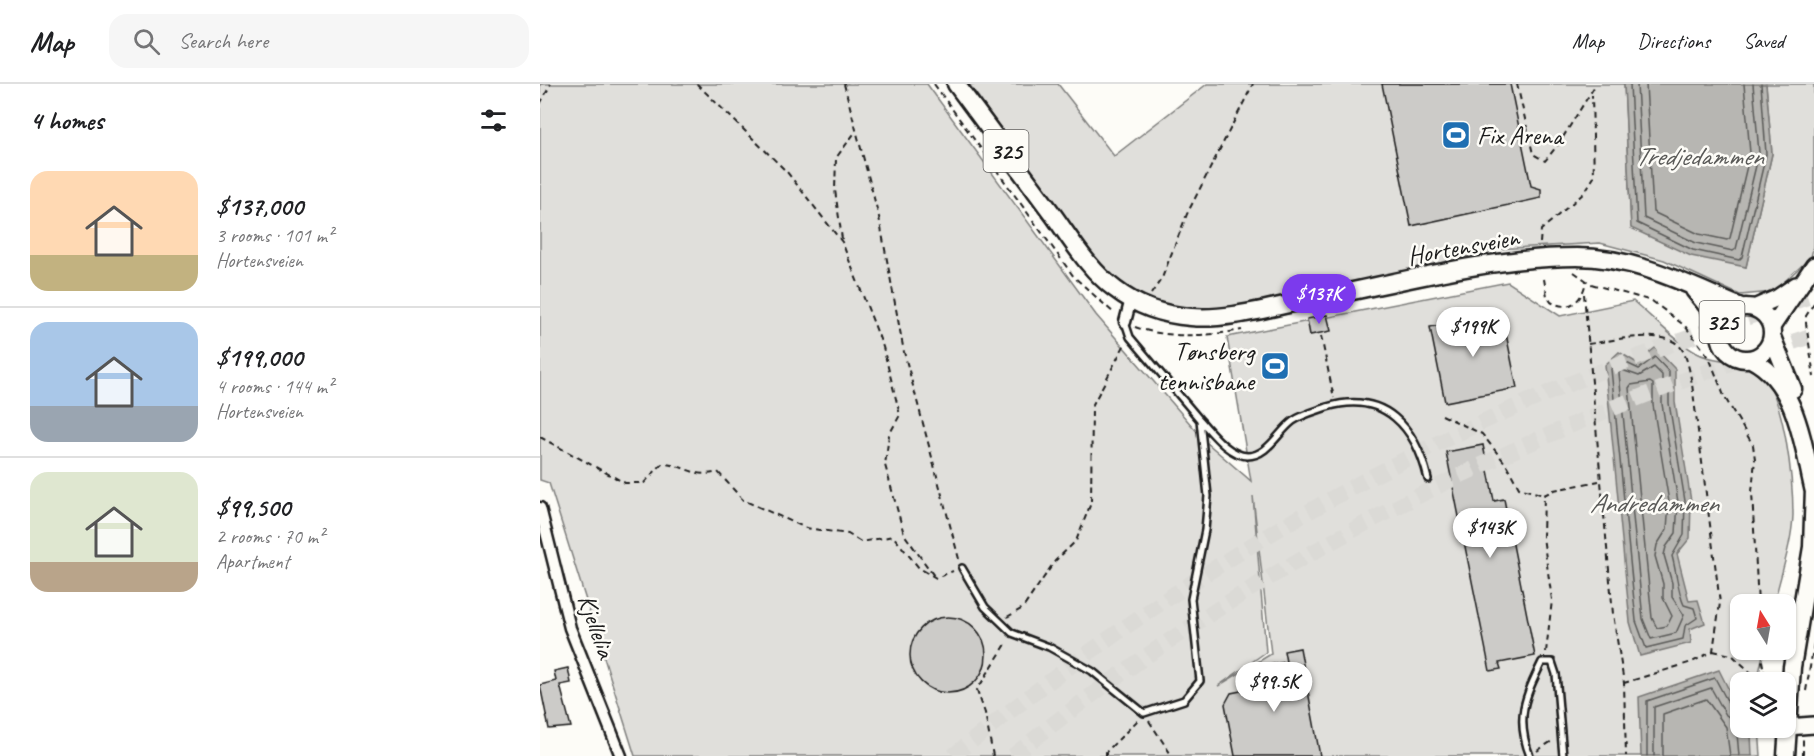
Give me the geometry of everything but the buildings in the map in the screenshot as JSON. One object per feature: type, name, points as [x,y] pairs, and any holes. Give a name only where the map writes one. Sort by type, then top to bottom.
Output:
[{"type":"main road","name":"Hortensveien","points":[[956,84],[1087,260],[1113,288],[1161,313],[1192,318],[1236,314],[1474,267],[1550,258],[1620,261],[1659,272],[1748,308]]},
{"type":"main road","points":[[1748,308],[1778,298],[1810,270]]},
{"type":"main road","points":[[1772,332],[1810,270]]},
{"type":"main road","name":"Hortensveien","points":[[1689,285],[1713,313],[1720,328]]},
{"type":"main road","name":"325","points":[[1772,332],[1765,351],[1751,359],[1742,359],[1727,351],[1722,345],[1720,328],[1727,314],[1748,308],[1763,313],[1772,332],[1803,412],[1814,455]]},
{"type":"main road","name":"325","points":[[1751,359],[1770,371],[1784,390],[1800,434],[1814,490],[1812,547],[1792,672]]},
{"type":"main road","points":[[1796,726],[1814,725]]},
{"type":"main road","name":"325","points":[[1786,756],[1787,738]]},
{"type":"street","points":[[1125,322],[1137,302]]},
{"type":"street","name":"Kjellelia","points":[[540,508],[570,627],[621,756]]},
{"type":"lane","points":[[1125,322],[1130,337],[1200,420],[1228,448],[1243,456],[1252,456],[1264,450],[1293,421],[1312,412],[1335,405],[1372,406],[1392,413],[1407,428],[1417,445],[1428,479]]},
{"type":"lane","points":[[962,568],[985,607],[1012,633],[1049,647],[1092,671],[1144,713],[1184,700],[1200,681],[1191,599],[1205,530],[1208,496],[1200,420]]},
{"type":"lane","points":[[1529,756],[1521,717],[1532,682],[1544,661],[1552,662],[1556,674],[1563,756]]},
{"type":"path","points":[[540,104],[550,84]]},
{"type":"path","points":[[697,84],[787,172],[842,242]]},
{"type":"path","points":[[844,84],[879,217],[903,352],[962,568],[936,578]]},
{"type":"path","points":[[934,84],[1074,277],[1125,322]]},
{"type":"path","points":[[1137,302],[1162,278],[1187,214],[1253,84]]},
{"type":"path","points":[[1517,84],[1533,154],[1545,161],[1560,142],[1596,84]]},
{"type":"path","points":[[1541,246],[1541,230],[1584,193],[1594,177],[1592,92]]},
{"type":"path","points":[[856,130],[836,158],[835,190],[842,242],[883,347],[900,415],[890,435],[885,465],[904,534],[936,578]]},
{"type":"path","points":[[1544,279],[1546,296],[1558,306],[1575,303],[1584,294]]},
{"type":"path","points":[[1626,756],[1624,683],[1613,614],[1600,480],[1584,294],[1586,280],[1652,301],[1685,326],[1709,357],[1724,396],[1753,445],[1755,459],[1752,492],[1757,594]]},
{"type":"path","points":[[1814,303],[1806,316],[1806,323],[1814,377]]},
{"type":"path","points":[[1321,336],[1335,405]]},
{"type":"path","points":[[999,622],[1023,608],[1056,561],[1076,541],[1091,503],[1092,406],[1130,337]]},
{"type":"path","points":[[1588,344],[1656,337],[1676,342],[1683,350],[1692,384],[1720,603],[1713,651]]},
{"type":"path","points":[[1442,415],[1478,430],[1506,464],[1519,488],[1544,495],[1554,490],[1600,480]]},
{"type":"path","points":[[540,437],[625,483],[644,483],[662,464],[678,464],[691,472],[705,476],[718,472],[743,500],[806,528],[848,534],[861,542],[893,536],[919,568],[936,578]]},
{"type":"path","points":[[1544,495],[1543,537],[1552,600],[1544,661]]},
{"type":"path","points":[[993,756],[985,713],[977,690],[1012,633]]},
{"type":"path","points":[[1805,699],[1814,643]]},
{"type":"path","points":[[1624,683],[1692,662],[1713,651],[1732,656],[1750,672]]},
{"type":"path","points":[[1106,756],[1106,752],[1144,713],[1172,756]]},
{"type":"path","points":[[1529,756],[1551,741],[1563,739]]},
{"type":"shaded area","points":[[540,84],[927,84],[1096,315],[1206,442],[1251,481],[1227,337],[1508,282],[1560,316],[1633,301],[1689,349],[1704,356],[1745,365],[1761,375],[1769,385],[1782,420],[1789,462],[1793,515],[1788,549],[1777,594],[1730,594],[1730,660],[1762,660],[1759,672],[1730,672],[1730,738],[1760,738],[1761,756],[635,756],[549,483],[540,480]],"holes":[[[1253,496],[1271,654],[1218,686],[1266,652]]]},
{"type":"shaded area","points":[[969,84],[1058,84],[1114,156],[1207,84],[1624,84],[1631,227],[1746,267],[1772,154],[1766,84],[1814,84],[1814,245],[1811,257],[1773,292],[1740,295],[1664,260],[1600,243],[1497,249],[1302,297],[1200,315],[1147,302],[1097,264]]},
{"type":"water","name":"Tredjedammen","points":[[1624,84],[1766,84],[1772,154],[1746,267],[1691,256],[1631,228]]},
{"type":"water","name":"Andredammen","points":[[1655,348],[1675,369],[1675,402],[1691,501],[1690,538],[1677,554],[1689,601],[1698,600],[1705,623],[1690,629],[1691,643],[1640,656],[1630,622],[1605,365],[1619,352],[1637,363]]},
{"type":"water","points":[[1719,670],[1730,692],[1730,738],[1751,738],[1752,756],[1641,756],[1639,697]]},
{"type":"tunnel","points":[[953,756],[1080,659],[1145,614],[1212,570],[1349,489],[1491,418],[1610,367],[1814,295]]},
{"type":"tunnel","points":[[1013,756],[1103,687],[1197,622],[1294,563],[1394,508],[1496,458],[1601,413],[1707,372],[1814,335]]},
{"type":"place","name":"Fix Arena","points":[[1456,135]]},
{"type":"place","name":"Tønsberg tennisbane","points":[[1275,366]]}]
